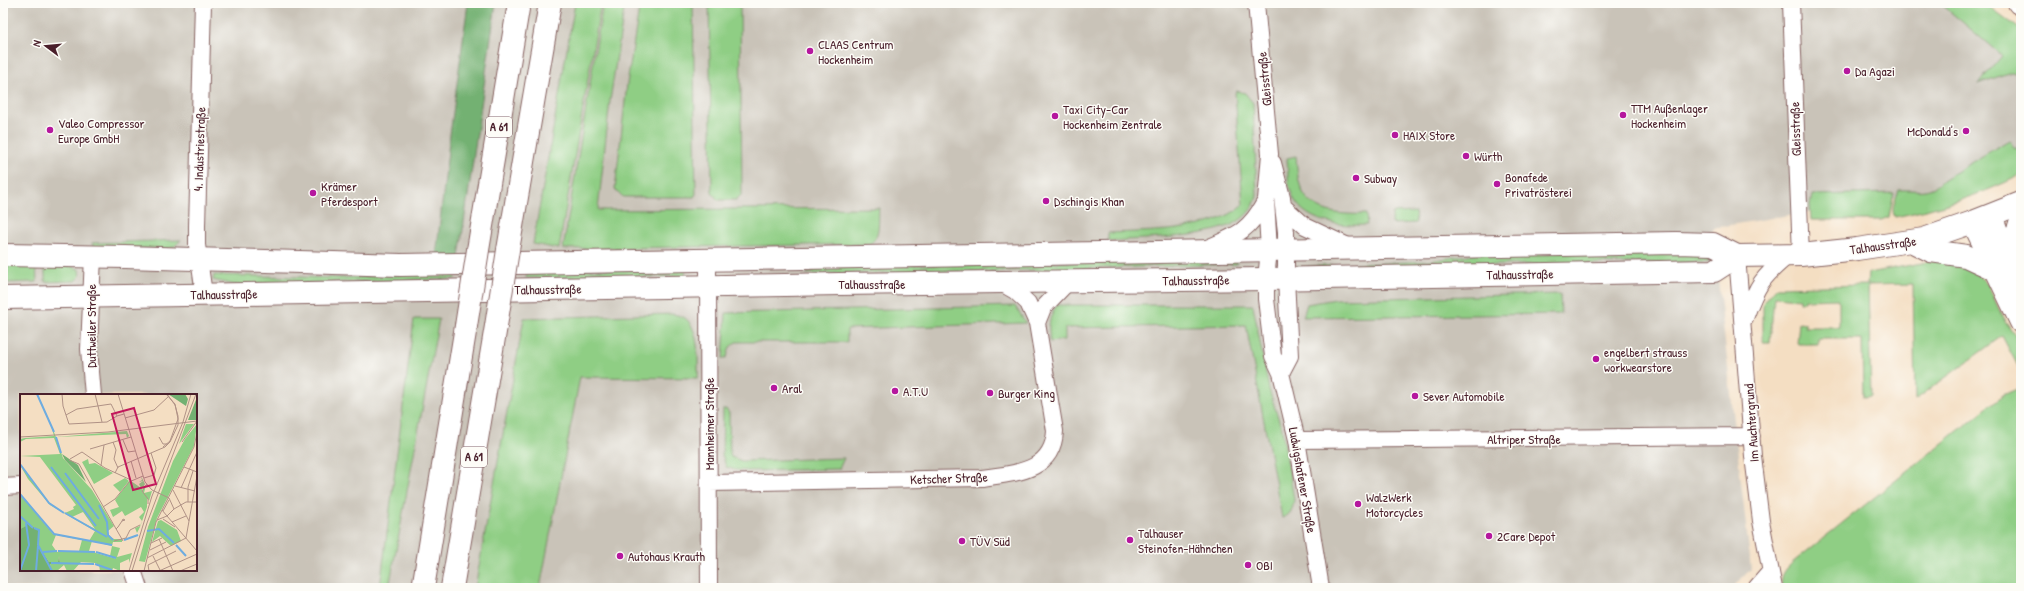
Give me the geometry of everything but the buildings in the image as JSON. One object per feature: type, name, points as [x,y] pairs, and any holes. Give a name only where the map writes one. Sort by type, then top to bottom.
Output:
[{"type":"main road","name":"A 61","points":[[422,588],[519,3]]},
{"type":"main road","name":"A 61","points":[[452,588],[550,3]]},
{"type":"main road","name":"Talhausstraße","points":[[3,255],[93,256],[371,265],[1713,244],[1738,256],[1795,255],[1913,242],[1982,219],[2021,203]]},
{"type":"main road","points":[[1982,219],[1994,269],[2021,322]]},
{"type":"main road","points":[[1982,219],[2003,247],[2021,279]]},
{"type":"main road","points":[[2021,220],[2017,231],[2015,252],[2021,275]]},
{"type":"main road","points":[[1913,242],[1931,251],[1966,256],[1994,269]]},
{"type":"main road","name":"Talhausstraße","points":[[3,298],[1714,271],[1738,256]]},
{"type":"street","name":"4. Industriestraße","points":[[203,3],[197,226],[199,259],[204,294]]},
{"type":"street","name":"Gleisstraße","points":[[1256,3],[1270,154],[1284,208],[1286,232],[1277,250]]},
{"type":"street","name":"Gleisstraße","points":[[1791,3],[1797,177],[1795,255]]},
{"type":"street","name":"Gleisstraße","points":[[1270,154],[1266,200],[1277,250]]},
{"type":"street","points":[[1199,251],[1228,239],[1248,227],[1257,216],[1266,200]]},
{"type":"street","points":[[1284,208],[1305,226],[1354,249]]},
{"type":"street","name":"Ludwigshafener Straße","points":[[1277,250],[1273,356],[1281,373],[1297,440],[1321,588]]},
{"type":"street","points":[[1743,323],[1756,288],[1769,272],[1795,255]]},
{"type":"street","name":"Duttweiler Straße","points":[[93,256],[89,348],[93,394]]},
{"type":"street","name":"Im Auchtergrund","points":[[1738,256],[1752,436],[1761,521],[1772,581]]},
{"type":"street","name":"Mannheimer Straße","points":[[708,260],[709,588]]},
{"type":"street","points":[[1037,323],[1043,308],[1069,281]]},
{"type":"street","name":"Ketscher Straße","points":[[709,484],[982,478],[1017,471],[1039,464],[1045,459],[1054,442],[1055,431],[1037,323],[1028,303],[1016,291],[1001,283]]},
{"type":"street","name":"Altriper Straße","points":[[1297,440],[1752,436]]},
{"type":"street","points":[[3,487],[20,486]]},
{"type":"street","points":[[133,571],[139,588]]},
{"type":"street","points":[[1756,588],[1772,581]]},
{"type":"shaded area","points":[[3,3],[1956,3],[2021,48],[2021,158],[1951,188],[1712,228],[1751,569],[1732,588],[3,588]]},
{"type":"green space","points":[[468,3],[496,3],[458,264],[435,265],[449,142]]},
{"type":"green space","points":[[575,3],[601,3],[559,249],[533,244]]},
{"type":"green space","points":[[603,3],[625,3],[610,101],[598,210],[879,208],[878,228],[874,241],[870,244],[563,249]]},
{"type":"green space","points":[[640,3],[693,3],[696,194],[694,197],[623,197],[615,189],[627,84]]},
{"type":"green space","points":[[709,3],[740,3],[742,194],[736,200],[718,200],[712,193]]},
{"type":"green space","points":[[1940,3],[1985,3],[2021,30],[2021,74],[2011,72],[1978,84],[2002,56]]},
{"type":"green space","points":[[1235,92],[1245,93],[1253,103],[1257,196],[1254,205],[1248,213],[1231,225],[1204,233],[1171,237],[1108,241],[1108,233],[1160,231],[1197,226],[1230,214],[1243,205]]},
{"type":"green space","points":[[2009,140],[2015,149],[2021,146],[2021,175],[1991,189],[1960,200],[1895,217],[1893,207],[1899,190],[1922,190],[1933,188],[1942,180]]},
{"type":"green space","points":[[1296,156],[1300,185],[1304,195],[1310,202],[1327,211],[1336,213],[1366,214],[1367,225],[1345,225],[1333,223],[1312,216],[1303,210],[1296,202],[1291,192],[1288,179],[1287,158]]},
{"type":"green space","points":[[1894,193],[1889,217],[1881,220],[1811,220],[1810,205],[1812,195]]},
{"type":"green space","points":[[1415,212],[1416,223],[1392,224],[1392,213]]},
{"type":"green space","points":[[181,240],[169,249],[93,247],[92,243]]},
{"type":"green space","points":[[1709,249],[1709,262],[1297,267],[1428,261],[1487,252]]},
{"type":"green space","points":[[1237,259],[1237,264],[1003,271],[806,274],[820,267]]},
{"type":"green space","points":[[1953,259],[1974,271],[1988,285],[2003,318],[2021,343],[2021,372],[2002,336],[1915,400],[1913,284],[1868,285],[1871,396],[1863,397],[1862,339],[1818,339],[1818,344],[1797,344],[1799,322],[1805,323],[1805,327],[1839,327],[1839,299],[1805,300],[1805,302],[1800,302],[1800,299],[1774,297],[1770,342],[1763,342],[1763,303],[1777,287],[1867,285],[1868,273],[1938,260]]},
{"type":"green space","points":[[36,264],[37,282],[3,283],[3,265]]},
{"type":"green space","points":[[45,264],[75,267],[79,269],[80,276],[75,281],[45,282]]},
{"type":"green space","points":[[686,269],[685,276],[526,278],[527,270]]},
{"type":"green space","points":[[456,271],[455,279],[235,285],[213,280],[214,275],[342,278]]},
{"type":"green space","points":[[1560,294],[1561,314],[1303,317],[1307,304],[1336,299]]},
{"type":"green space","points":[[1057,305],[1253,305],[1269,389],[1282,430],[1294,499],[1292,509],[1289,513],[1282,518],[1246,325],[1065,328],[1065,340],[1050,342],[1049,323]]},
{"type":"green space","points":[[1015,306],[1026,323],[847,329],[847,342],[736,342],[730,347],[727,357],[723,359],[726,313]]},
{"type":"green space","points":[[673,314],[685,318],[690,323],[696,337],[698,378],[580,377],[540,588],[475,588],[524,318]]},
{"type":"green space","points":[[414,319],[439,319],[389,588],[380,588]]},
{"type":"green space","points":[[2017,389],[2021,391],[2021,588],[1782,588],[1783,574],[1792,563],[2003,395]]},
{"type":"green space","points":[[723,409],[726,409],[729,413],[731,457],[742,461],[844,458],[839,469],[747,471],[735,470],[726,467],[722,454]]},
{"type":"place","name":"CLAAS Centrum Hockenheim","points":[[810,51]]},
{"type":"place","name":"Da Agazi","points":[[1847,71]]},
{"type":"place","name":"TTM Außenlager Hockenheim","points":[[1623,115]]},
{"type":"place","name":"Taxi City-Car Hockenheim Zentrale","points":[[1055,116]]},
{"type":"place","name":"Valeo Compressor Europe GmbH","points":[[50,130]]},
{"type":"place","name":"McDonald's","points":[[1966,131]]},
{"type":"place","name":"HAIX Store","points":[[1395,135]]},
{"type":"place","name":"Würth","points":[[1466,156]]},
{"type":"place","name":"Subway","points":[[1356,178]]},
{"type":"place","name":"Bonafede Privatrösterei","points":[[1497,184]]},
{"type":"place","name":"Krämer Pferdesport","points":[[313,193]]},
{"type":"place","name":"Dschingis Khan","points":[[1046,201]]},
{"type":"place","name":"engelbert strauss workwearstore","points":[[1596,359]]},
{"type":"place","name":"Aral","points":[[774,388]]},
{"type":"place","name":"A.T.U","points":[[895,391]]},
{"type":"place","name":"Burger King","points":[[990,393]]},
{"type":"place","name":"Sever Automobile","points":[[1415,396]]},
{"type":"place","name":"WalzWerk Motorcycles","points":[[1358,504]]},
{"type":"place","name":"2Care Depot","points":[[1489,536]]},
{"type":"place","name":"Talhauser Steinofen-Hähnchen","points":[[1130,540]]},
{"type":"place","name":"TÜV Süd","points":[[962,541]]},
{"type":"place","name":"Autohaus Krauth","points":[[620,556]]},
{"type":"place","name":"OBI","points":[[1248,565]]}]
